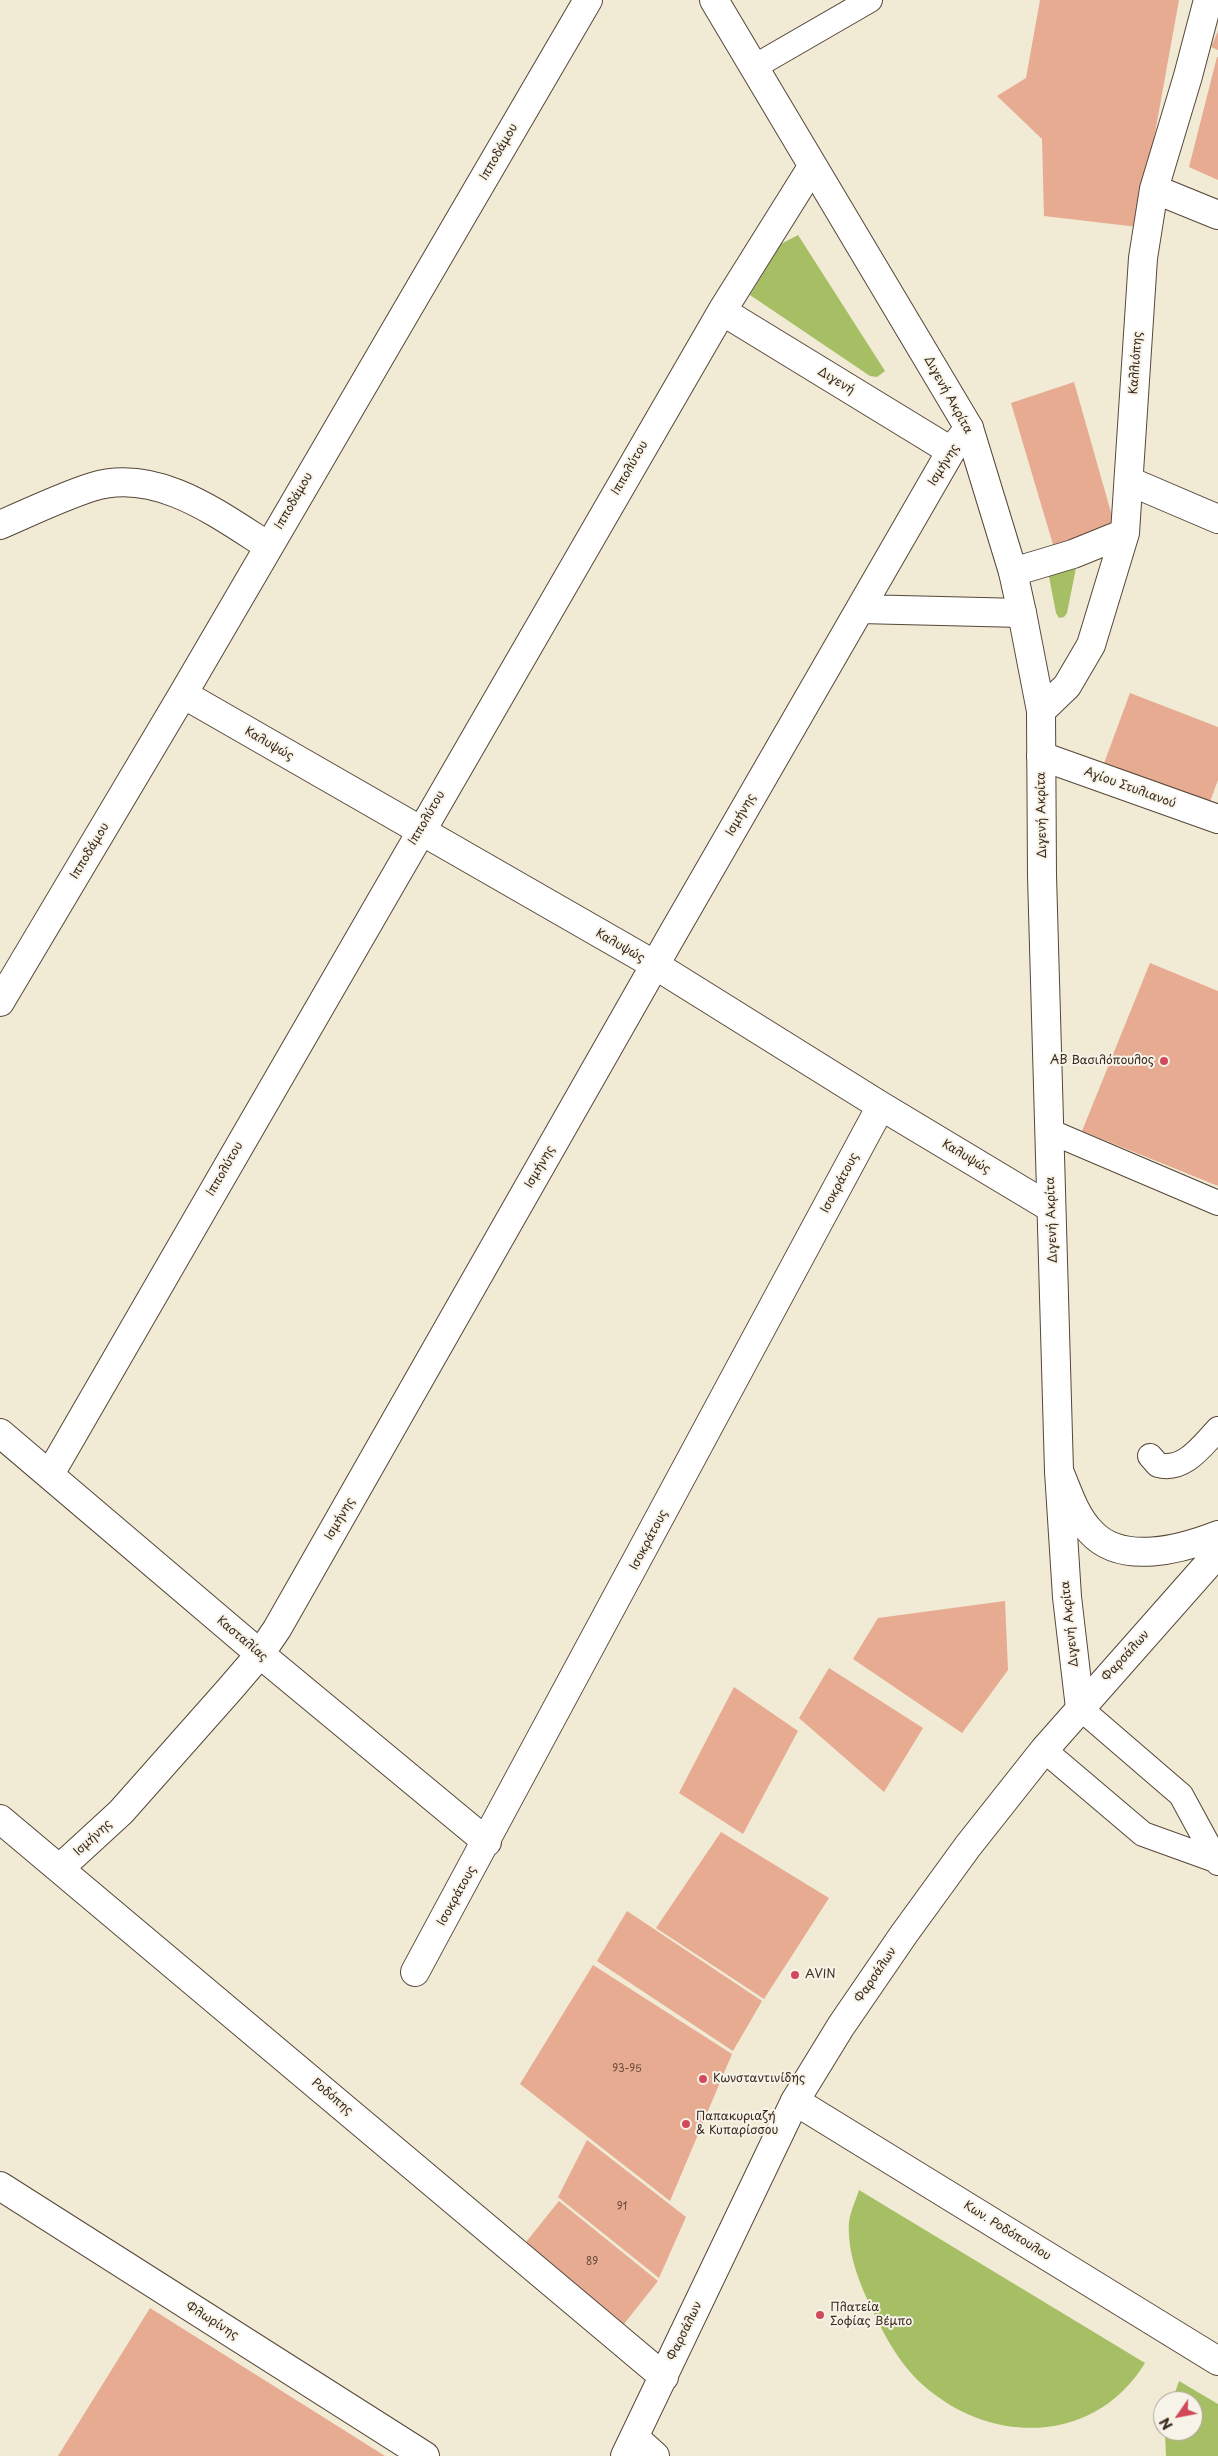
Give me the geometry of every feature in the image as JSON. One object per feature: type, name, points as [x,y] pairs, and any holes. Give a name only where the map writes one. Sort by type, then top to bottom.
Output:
[{"type":"street","name":"Ιπποδάμου","points":[[0,1002],[183,694],[588,0]]},
{"type":"street","name":"Διγενή Ακρίτα","points":[[714,0],[968,428],[1013,572],[1022,613],[1041,711],[1049,1131],[1059,1471],[1066,1597],[1080,1708]]},
{"type":"street","name":"Καλλιόπης","points":[[1041,711],[1068,686],[1091,645],[1125,533],[1143,258],[1154,189],[1188,76],[1208,0]]},
{"type":"street","name":"Ιππολύτου","points":[[50,1474],[419,832],[722,311],[812,167]]},
{"type":"street","points":[[1154,189],[1218,215]]},
{"type":"street","name":"Διγενή","points":[[722,311],[951,451]]},
{"type":"street","name":"Ισμήνης","points":[[60,1868],[121,1812],[260,1654],[277,1630],[860,609],[951,451],[968,428]]},
{"type":"street","points":[[1129,481],[1218,520]]},
{"type":"street","points":[[0,525],[94,486],[120,483],[176,492],[215,512],[268,546]]},
{"type":"street","points":[[1013,572],[1073,554],[1125,533]]},
{"type":"street","points":[[860,609],[1022,613]]},
{"type":"street","name":"Καλυψώς","points":[[183,694],[419,832],[655,966],[881,1106],[1051,1208]]},
{"type":"street","name":"Αγίου Στυλιανού","points":[[1041,756],[1218,819]]},
{"type":"street","name":"Ισοκράτους","points":[[416,1972],[881,1106]]},
{"type":"street","name":"Κασταλίας","points":[[0,1433],[260,1654],[487,1842]]},
{"type":"street","points":[[1059,1471],[1075,1510],[1092,1533],[1107,1543],[1130,1552],[1162,1551],[1198,1543],[1218,1535]]},
{"type":"street","name":"Φαρσάλων","points":[[630,2447],[795,2101],[818,2061],[904,1934],[1044,1750],[1218,1553]]},
{"type":"street","name":"Ροδόπης","points":[[0,1820],[60,1868],[664,2377]]},
{"type":"street","name":"Κων. Ροδόπουλου","points":[[795,2101],[1218,2361]]},
{"type":"street","name":"Φλωρίνης","points":[[0,2186],[425,2456]]},
{"type":"street","points":[[630,2447],[655,2456]]},
{"type":"lane","points":[[754,67],[837,8],[870,0]]},
{"type":"lane","points":[[1049,1131],[1218,1203]]},
{"type":"lane","points":[[1150,1456],[1158,1465],[1174,1466],[1187,1460],[1218,1429]]},
{"type":"lane","points":[[1080,1708],[1181,1795],[1216,1861]]},
{"type":"lane","points":[[1044,1750],[1143,1834],[1216,1861]]},
{"type":"green space","points":[[798,235],[885,371],[877,377],[870,376],[750,295],[781,244]]},
{"type":"green space","points":[[1079,553],[1067,613],[1064,617],[1059,618],[1056,613],[1046,561]]},
{"type":"green space","points":[[859,2190],[1145,2363],[1125,2389],[1102,2408],[1076,2420],[1047,2427],[1018,2427],[989,2422],[961,2411],[934,2394],[905,2366],[890,2344],[867,2299],[858,2278],[852,2256],[849,2233],[849,2222]]},
{"type":"green space","points":[[1179,2381],[1196,2391],[1176,2391]]},
{"type":"green space","points":[[1203,2395],[1218,2404],[1218,2456],[1166,2456],[1165,2441],[1203,2441]]},
{"type":"building","points":[[1040,0],[1179,0],[1138,227],[1044,216],[1042,139],[997,96],[1026,78]]},
{"type":"building","points":[[1218,31],[1218,50],[1211,47]]},
{"type":"building","points":[[1218,57],[1218,180],[1189,167]]},
{"type":"building","points":[[1074,382],[1116,530],[1054,548],[1011,403]]},
{"type":"building","points":[[1130,693],[1218,727],[1218,780],[1208,807],[1103,766]]},
{"type":"building","name":"ΑΒ Βασιλόπουλος","points":[[1150,963],[1218,991],[1218,1186],[1082,1131]]},
{"type":"building","points":[[1005,1601],[1008,1670],[962,1733],[853,1659],[878,1618]]},
{"type":"building","points":[[829,1668],[923,1728],[884,1792],[799,1718]]},
{"type":"building","points":[[734,1687],[798,1731],[743,1834],[679,1793]]},
{"type":"building","points":[[721,1832],[829,1898],[764,1999],[656,1928]]},
{"type":"building","points":[[627,1911],[762,2001],[733,2051],[597,1961]]},
{"type":"building","points":[[593,1965],[732,2054],[670,2201],[520,2084]]},
{"type":"building","points":[[587,2140],[686,2217],[659,2278],[558,2197]]},
{"type":"building","points":[[559,2201],[658,2281],[624,2324],[526,2242]]},
{"type":"building","points":[[150,2308],[385,2456],[58,2456]]},
{"type":"place","name":"ΑΒ Βασιλόπουλος","points":[[1164,1061]]},
{"type":"place","name":"AVIN","points":[[795,1975]]},
{"type":"place","name":"Κωνσταντινίδης","points":[[703,2079]]},
{"type":"place","name":"Παπακυριαζή & Κυπαρίσσου","points":[[686,2124]]},
{"type":"place","name":"Πλατεία Σοφίας Βέμπο","points":[[820,2315]]}]
